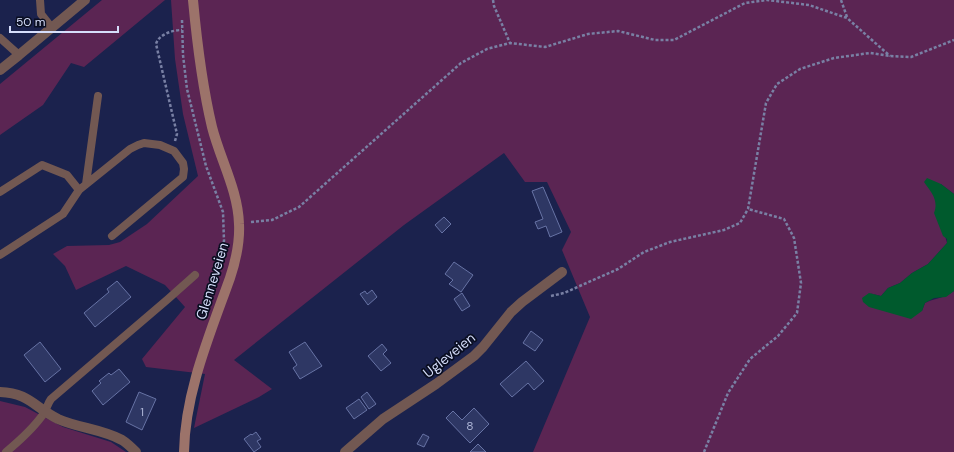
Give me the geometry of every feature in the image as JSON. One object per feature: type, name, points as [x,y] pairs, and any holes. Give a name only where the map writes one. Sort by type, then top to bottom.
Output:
[{"type":"main road","name":"Glenneveien","points":[[184,452],[188,411],[197,372],[235,263],[239,238],[239,223],[235,199],[212,129],[204,89],[193,0]]},
{"type":"street","points":[[0,70],[85,0]]},
{"type":"street","name":"Ugleveien","points":[[345,452],[383,419],[436,384],[474,356],[511,312],[562,272]]},
{"type":"street","points":[[0,392],[17,394],[25,397],[58,419],[111,435],[122,440],[136,452]]},
{"type":"lane","points":[[40,0],[41,14],[52,28]]},
{"type":"lane","points":[[0,38],[19,55]]},
{"type":"lane","points":[[86,184],[98,96]]},
{"type":"lane","points":[[0,255],[63,214],[79,190],[130,149],[138,145],[151,143],[171,149],[182,163],[184,169],[183,177],[112,236]]},
{"type":"lane","points":[[0,192],[42,165],[67,175],[79,190]]},
{"type":"lane","points":[[6,452],[21,439],[45,411],[48,403],[56,394],[195,275]]},
{"type":"path","points":[[493,0],[494,6],[510,43]]},
{"type":"path","points":[[239,223],[272,220],[300,208],[461,63],[487,49],[510,43],[545,47],[588,34],[618,31],[655,40],[674,40],[745,3],[767,0],[809,5],[847,18],[890,56]]},
{"type":"path","points":[[841,0],[847,18]]},
{"type":"path","points":[[182,18],[183,56],[187,89],[206,166],[223,212],[224,241],[215,281]]},
{"type":"path","points":[[171,149],[177,134],[156,44],[159,38],[169,32],[182,30]]},
{"type":"path","points":[[550,296],[564,293],[618,269],[644,252],[670,242],[724,230],[740,223],[748,209],[766,103],[777,84],[800,69],[834,58],[870,53],[911,57],[954,40]]},
{"type":"path","points":[[704,452],[728,393],[750,359],[778,336],[796,312],[801,283],[794,238],[784,220],[748,209]]},
{"type":"shaded area","points":[[102,0],[165,0],[84,67],[71,63],[43,105],[0,135],[0,84]]},
{"type":"shaded area","points":[[171,0],[954,0],[954,194],[941,184],[934,195],[947,243],[928,264],[912,273],[900,283],[888,288],[881,296],[869,293],[922,311],[925,303],[954,291],[954,452],[533,452],[590,317],[562,250],[571,232],[547,182],[525,182],[504,153],[404,225],[234,360],[272,389],[259,397],[194,428],[205,374],[146,367],[142,359],[185,307],[165,285],[126,266],[76,290],[65,266],[53,254],[67,246],[109,245],[120,242],[147,224],[198,176],[183,114],[175,59]]},
{"type":"shaded area","points":[[927,178],[941,184],[954,194],[954,291],[946,297],[934,298],[925,303],[922,311],[911,319],[869,307],[863,302],[862,298],[869,293],[881,296],[888,288],[900,283],[912,273],[928,264],[947,243],[947,239],[943,236],[934,213],[936,204],[934,196],[924,182]]},
{"type":"shaded area","points":[[0,401],[25,407],[63,427],[111,442],[126,452],[0,452]]},
{"type":"building","points":[[543,187],[562,232],[550,237],[546,226],[538,229],[535,222],[543,219],[532,191]]},
{"type":"building","points":[[444,217],[451,224],[442,233],[435,225]]},
{"type":"building","points":[[454,262],[473,275],[461,292],[449,284],[453,280],[445,274]]},
{"type":"building","points":[[117,281],[131,297],[95,327],[84,313],[109,292],[107,289]]},
{"type":"building","points":[[372,290],[377,297],[368,305],[360,294],[365,291],[367,294]]},
{"type":"building","points":[[462,293],[470,306],[462,311],[454,299]]},
{"type":"building","points":[[531,331],[543,340],[535,351],[523,343]]},
{"type":"building","points":[[40,342],[61,369],[45,382],[24,355]]},
{"type":"building","points":[[305,342],[322,366],[300,379],[293,368],[297,365],[289,352]]},
{"type":"building","points":[[382,344],[387,350],[383,354],[391,363],[381,371],[368,356]]},
{"type":"building","points":[[526,361],[544,381],[534,390],[528,383],[512,397],[500,384]]},
{"type":"building","points":[[119,369],[130,382],[103,405],[92,391],[101,383],[99,381],[109,373],[111,375]]},
{"type":"building","points":[[139,392],[156,399],[142,430],[126,422]]},
{"type":"building","points":[[367,392],[376,404],[369,409],[361,397]]},
{"type":"building","points":[[359,399],[367,410],[354,419],[346,408]]},
{"type":"building","points":[[474,408],[489,424],[470,443],[446,418],[453,411],[462,420]]},
{"type":"building","points":[[256,432],[261,439],[257,441],[261,447],[254,452],[244,439]]},
{"type":"building","points":[[423,434],[429,437],[424,447],[417,444]]},
{"type":"building","points":[[478,444],[486,452],[470,452]]}]
